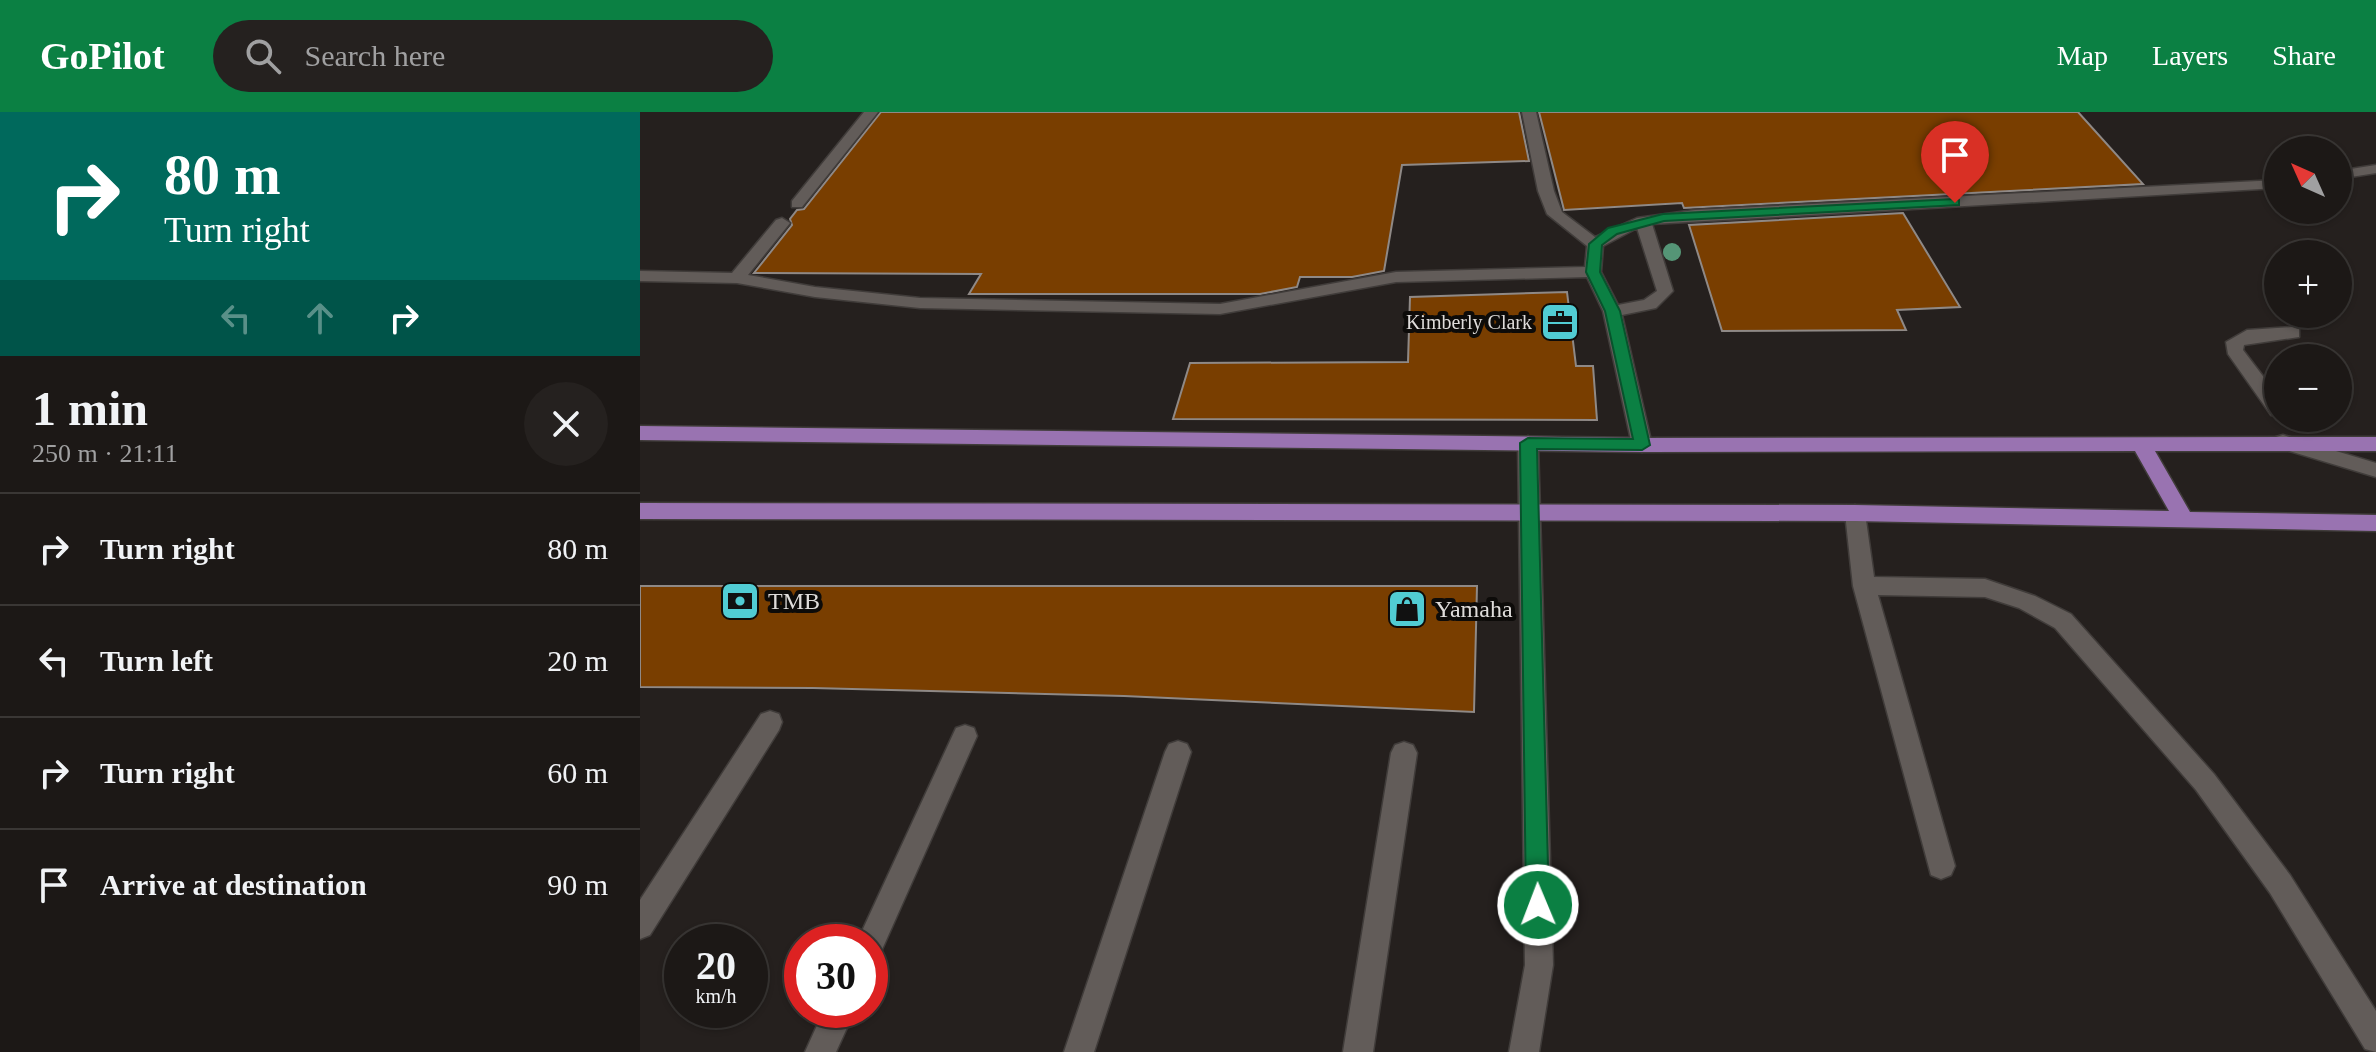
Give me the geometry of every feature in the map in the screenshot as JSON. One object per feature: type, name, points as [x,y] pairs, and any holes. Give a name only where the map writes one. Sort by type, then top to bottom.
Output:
[{"type":"main road","points":[[640,433],[1642,445],[2376,444]]},
{"type":"main road","points":[[2140,443],[2184,520]]},
{"type":"main road","points":[[640,511],[1855,513],[2376,523]]},
{"type":"street","points":[[797,204],[871,112]]},
{"type":"street","points":[[1529,112],[1555,214],[1595,244]]},
{"type":"street","points":[[2352,173],[2376,169]]},
{"type":"street","points":[[1642,445],[1612,311],[1593,272],[1595,244],[1612,231],[1643,221],[2264,185]]},
{"type":"street","points":[[1612,311],[1653,303],[1662,298],[1665,291],[1643,221]]},
{"type":"street","points":[[737,278],[782,223]]},
{"type":"street","points":[[640,276],[737,278],[815,292],[920,303],[1220,309],[1396,277],[1593,272]]},
{"type":"street","points":[[2264,391],[2234,350],[2235,342],[2247,336],[2293,333]]},
{"type":"street","points":[[2295,432],[2303,443]]},
{"type":"street","points":[[2281,442],[2376,470]]},
{"type":"street","points":[[1524,1052],[1539,965],[1532,512],[1528,443]]},
{"type":"street","points":[[1855,513],[1864,586],[1941,866]]},
{"type":"street","points":[[1864,586],[1985,588],[2027,602],[2063,621],[2205,782],[2280,884],[2376,1038]]},
{"type":"street","points":[[640,925],[770,722]]},
{"type":"street","points":[[879,924],[965,736]]},
{"type":"street","points":[[1079,1052],[1178,752]]},
{"type":"street","points":[[1358,1052],[1404,753]]},
{"type":"street","points":[[820,1052],[831,1028]]},
{"type":"building","points":[[881,112],[1519,112],[1529,161],[1402,165],[1384,271],[1352,277],[1300,277],[1297,287],[1260,294],[969,294],[981,274],[754,273],[792,225],[790,219],[797,210],[804,209]]},
{"type":"building","points":[[1539,112],[2078,112],[2143,184],[1684,208],[1682,203],[1564,210]]},
{"type":"building","points":[[1903,213],[1960,307],[1897,310],[1906,330],[1722,331],[1689,225]]},
{"type":"building","points":[[1567,292],[1576,366],[1593,366],[1597,420],[1173,419],[1190,363],[1408,362],[1410,297]]},
{"type":"building","points":[[640,586],[1477,586],[1474,712],[1124,696],[640,687]]},
{"type":"place","name":"Kimberly Clark","points":[[1560,322]]},
{"type":"place","name":"TMB","points":[[740,601]]},
{"type":"place","name":"Yamaha","points":[[1407,609]]},
{"type":"route","points":[[1538,905],[1532,512],[1528,443],[1642,445],[1612,311],[1593,272],[1595,244],[1612,231],[1663,217],[1955,203]]}]
